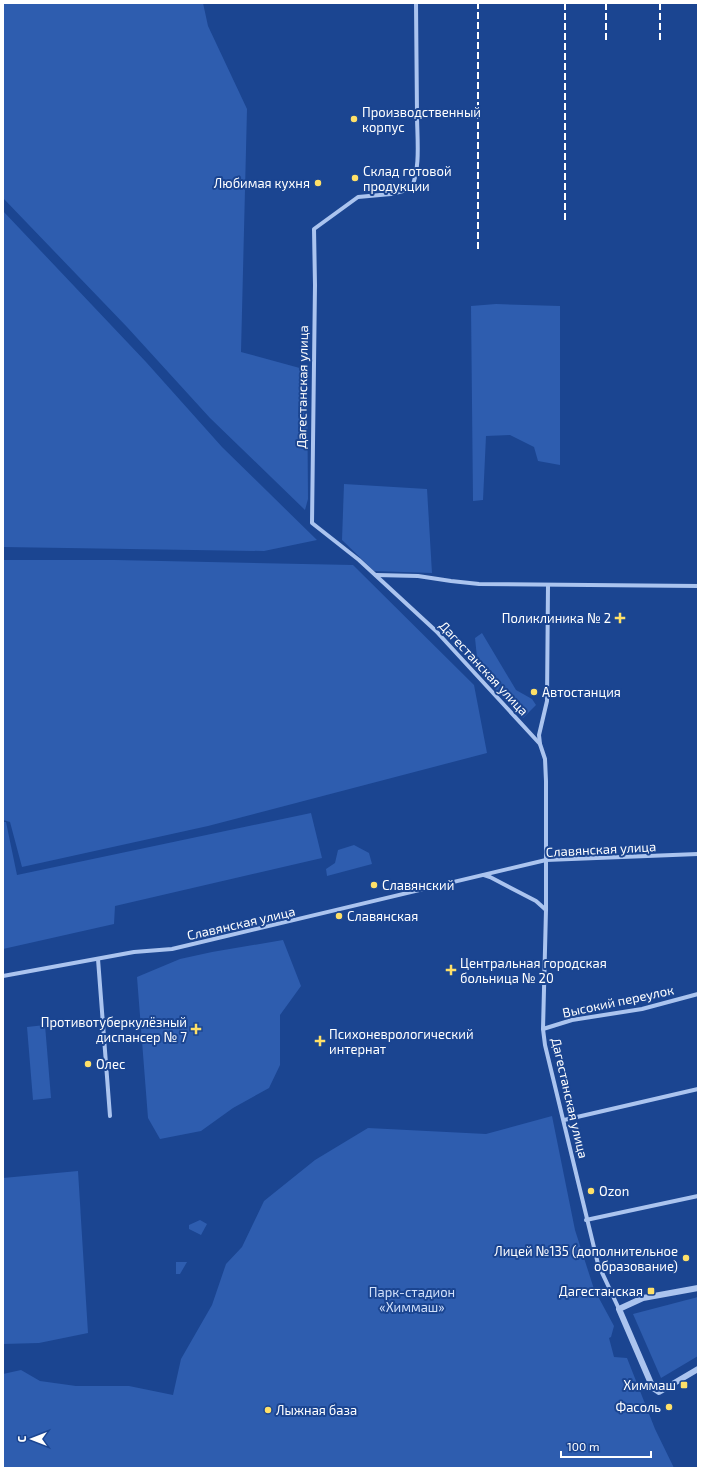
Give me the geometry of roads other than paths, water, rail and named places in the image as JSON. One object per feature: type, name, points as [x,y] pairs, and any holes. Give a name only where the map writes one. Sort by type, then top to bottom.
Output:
[{"type":"street","name":"Дагестанская улица","points":[[416,3],[417,171],[415,181],[411,189],[391,194],[358,197],[314,229],[315,285],[312,523],[359,560],[436,631],[540,744]]},
{"type":"street","points":[[376,575],[418,576],[478,584],[698,586]]},
{"type":"street","name":"Дагестанская улица","points":[[548,585],[547,702],[540,731],[540,744],[546,770],[546,910],[543,1029],[545,1045],[564,1120],[586,1220],[598,1264],[653,1388],[659,1392],[698,1370]]},
{"type":"street","name":"Славянская улица","points":[[3,976],[134,952],[172,949],[546,860],[698,854]]},
{"type":"street","points":[[482,875],[490,876],[536,901],[546,910]]},
{"type":"street","points":[[98,959],[110,1116]]},
{"type":"street","name":"Высокий переулок","points":[[543,1029],[572,1020],[642,1009],[698,994]]},
{"type":"street","points":[[564,1120],[698,1089]]},
{"type":"street","points":[[586,1220],[698,1196]]},
{"type":"street","points":[[619,1309],[643,1298],[698,1288]]},
{"type":"railway","points":[[478,3],[478,249]]},
{"type":"railway","points":[[565,3],[565,220]]},
{"type":"railway","points":[[606,3],[606,41]]},
{"type":"railway","points":[[660,3],[660,40]]},
{"type":"place","name":"Производственный корпус","points":[[354,119]]},
{"type":"place","name":"Склад готовой продукции","points":[[355,178]]},
{"type":"place","name":"Любимая кухня","points":[[318,183]]},
{"type":"place","name":"Поликлиника № 2","points":[[620,618]]},
{"type":"place","name":"Автостанция","points":[[534,692]]},
{"type":"place","name":"Славянский","points":[[374,885]]},
{"type":"place","name":"Славянская","points":[[339,916]]},
{"type":"place","name":"Центральная городская больница № 20","points":[[451,970]]},
{"type":"place","name":"Противотуберкулёзный диспансер № 7","points":[[196,1029]]},
{"type":"place","name":"Психоневрологический интернат","points":[[320,1041]]},
{"type":"place","name":"Олес","points":[[88,1064]]},
{"type":"place","name":"Ozon","points":[[591,1191]]},
{"type":"place","name":"Лицей №135 (дополнительное образование)","points":[[686,1258]]},
{"type":"place","name":"Дагестанская","points":[[651,1291]]},
{"type":"place","name":"Химмаш","points":[[684,1385]]},
{"type":"place","name":"Фасоль","points":[[669,1407]]},
{"type":"place","name":"Лыжная база","points":[[268,1410]]},
{"type":"park label","name":"Парк-стадион «Химмаш»","points":[[412,1300]]}]
